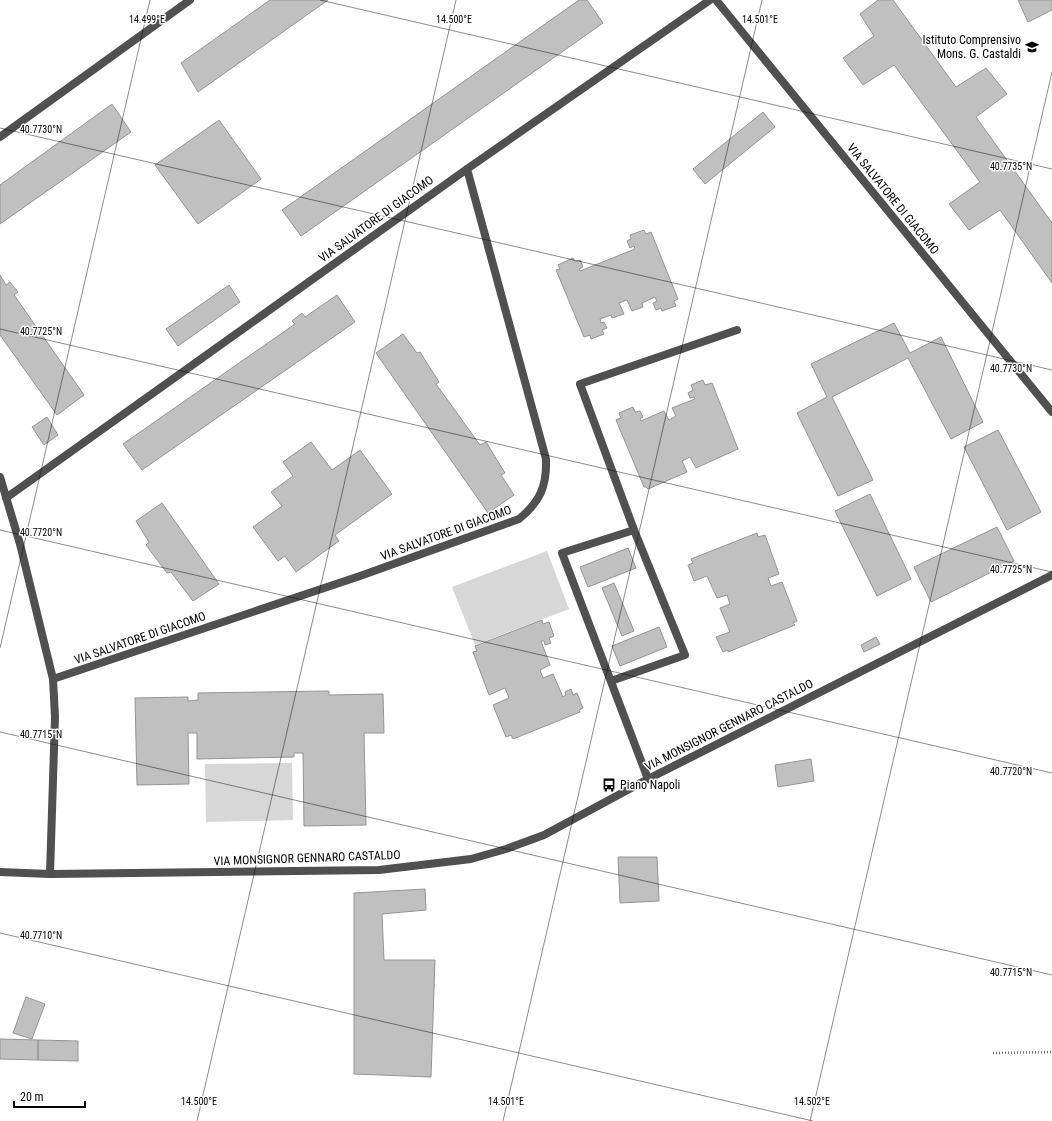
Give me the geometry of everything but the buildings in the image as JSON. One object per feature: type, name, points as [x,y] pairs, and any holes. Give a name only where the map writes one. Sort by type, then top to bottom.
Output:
[{"type":"street","points":[[0,137],[190,0]]},
{"type":"street","name":"VIA SALVATORE DI GIACOMO","points":[[6,498],[467,169],[710,0]]},
{"type":"street","name":"VIA SALVATORE DI GIACOMO","points":[[716,0],[1052,412]]},
{"type":"street","name":"VIA SALVATORE DI GIACOMO","points":[[53,679],[360,576],[520,519],[529,511],[537,501],[542,490],[545,480],[546,459],[467,169]]},
{"type":"street","points":[[611,681],[685,655],[634,530],[580,384],[737,330]]},
{"type":"street","points":[[0,477],[20,544],[53,679],[55,717],[50,874]]},
{"type":"street","points":[[634,530],[562,553],[648,779]]},
{"type":"street","name":"VIA MONSIGNOR GENNARO CASTALDO","points":[[0,872],[50,874],[379,870],[471,859],[506,849],[544,835],[648,779],[1052,575]]},
{"type":"path","points":[[993,1053],[1052,1052]]},
{"type":"shaded area","points":[[547,551],[569,609],[475,645],[452,587]]},
{"type":"shaded area","points":[[292,763],[293,820],[206,822],[205,764]]},
{"type":"place","name":"Istituto Comprensivo Mons. G. Castaldi","points":[[1032,47]]},
{"type":"place","name":"Piano Napoli","points":[[609,785]]}]
